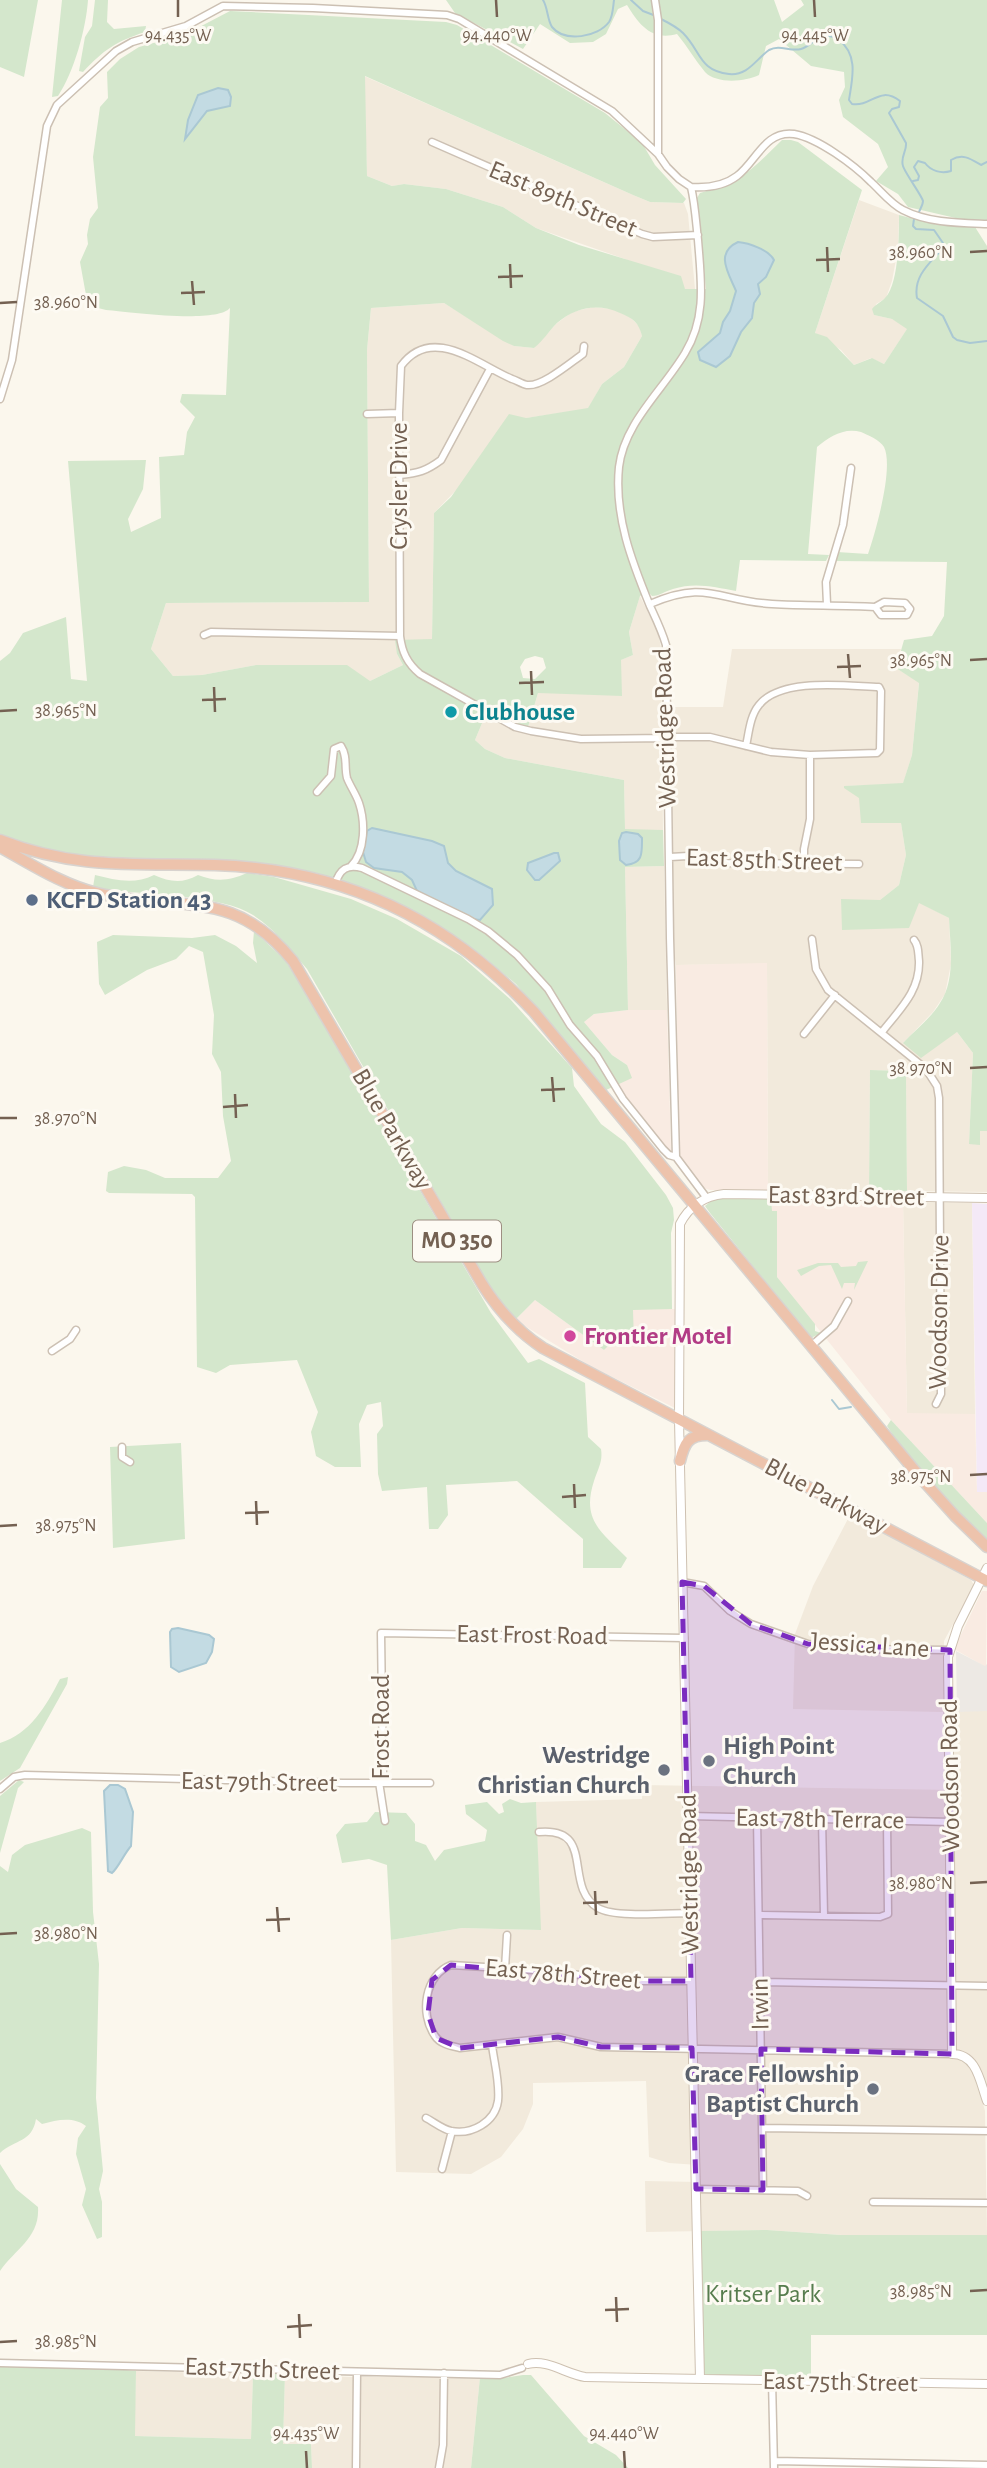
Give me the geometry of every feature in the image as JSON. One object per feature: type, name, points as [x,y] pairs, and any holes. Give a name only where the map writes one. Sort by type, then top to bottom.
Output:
[{"type":"highway","points":[[0,840],[36,852],[77,861],[250,867],[298,874],[373,897],[436,929],[498,975],[534,1012],[939,1500],[987,1547]]},
{"type":"highway","name":"Blue Parkway","points":[[0,847],[85,890],[206,905],[235,914],[263,929],[299,970],[482,1284],[504,1315],[521,1332],[543,1348],[679,1420],[985,1576]]},
{"type":"highway","points":[[680,1461],[689,1440],[697,1435],[709,1435]]},
{"type":"street","points":[[655,0],[658,154]]},
{"type":"street","points":[[0,399],[12,360],[47,126],[54,109],[89,74],[125,45],[186,26],[223,6],[447,15],[459,19],[612,111],[658,154],[679,179],[691,187],[705,188],[730,181],[740,174],[770,140],[778,135],[796,134],[819,144],[842,159],[868,178],[904,211],[947,222],[987,223]]},
{"type":"street","name":"East 89th Street","points":[[432,142],[642,234],[653,237],[698,234]]},
{"type":"street","name":"Westridge Road","points":[[676,1157],[666,645],[619,515],[620,463],[627,441],[684,355],[697,330],[702,302],[698,234],[691,187]]},
{"type":"street","points":[[399,475],[417,473],[433,467],[441,460],[490,369],[527,385],[540,383],[583,354],[584,346]]},
{"type":"street","name":"Crysler Drive","points":[[400,636],[401,366],[416,350],[436,348],[460,352],[490,369]]},
{"type":"street","points":[[367,414],[399,413]]},
{"type":"street","points":[[827,604],[827,582],[843,525],[851,468]]},
{"type":"street","points":[[650,604],[680,593],[700,590],[769,604],[875,607],[884,602],[905,603],[910,609],[907,615],[881,615],[875,607]]},
{"type":"street","points":[[204,635],[211,632],[400,636],[406,659],[420,674],[515,727],[581,739],[710,737],[746,746],[771,752],[810,755],[877,753],[880,750],[881,691],[879,687],[817,686],[779,691],[760,703],[753,715],[746,746]]},
{"type":"street","points":[[317,792],[331,776],[333,752],[341,746],[346,756],[348,779],[360,805],[363,822],[359,852],[350,867]]},
{"type":"street","points":[[804,864],[810,820],[810,755]]},
{"type":"street","name":"East 85th Street","points":[[670,857],[688,856],[727,863],[859,864]]},
{"type":"street","points":[[335,884],[341,870],[350,867],[362,868],[468,919],[502,942],[544,984],[570,1025],[592,1049],[629,1107],[668,1155],[676,1157],[706,1197],[695,1206]]},
{"type":"street","name":"Woodson Drive","points":[[812,939],[816,970],[824,986],[926,1069],[937,1086],[941,1394],[936,1404]]},
{"type":"street","points":[[882,1032],[916,986],[919,973],[918,946],[914,940]]},
{"type":"street","points":[[804,1034],[835,995]]},
{"type":"street","name":"East 83rd Street","points":[[706,1197],[731,1194],[987,1198]]},
{"type":"street","name":"Westridge Road","points":[[695,1206],[683,1218],[678,1231],[682,1582],[700,2379]]},
{"type":"street","points":[[811,1346],[832,1329],[848,1301]]},
{"type":"street","points":[[52,1351],[70,1339],[76,1330]]},
{"type":"street","points":[[122,1447],[122,1457],[130,1462]]},
{"type":"street","name":"Woodson Road","points":[[952,2054],[948,1657],[958,1626],[985,1576]]},
{"type":"street","name":"Jessica Lane","points":[[682,1582],[704,1586],[730,1611],[751,1624],[808,1644],[842,1648],[950,1650]]},
{"type":"street","name":"East Frost Road","points":[[381,1633],[684,1638]]},
{"type":"street","name":"Frost Road","points":[[381,1633],[383,1776],[379,1782],[385,1821]]},
{"type":"street","name":"East 79th Street","points":[[0,1789],[14,1777],[25,1775],[372,1784],[430,1783]]},
{"type":"street","name":"East 78th Terrace","points":[[689,1816],[951,1822]]},
{"type":"street","name":"Irwin","points":[[757,1818],[763,2190]]},
{"type":"street","points":[[822,1819],[824,1916]]},
{"type":"street","points":[[759,1915],[880,1917],[888,1914],[887,1821]]},
{"type":"street","points":[[539,1832],[556,1833],[569,1842],[578,1858],[577,1874],[581,1888],[587,1899],[597,1907],[615,1913],[690,1913]]},
{"type":"street","points":[[569,1842],[577,1836]]},
{"type":"street","points":[[505,1969],[507,1935]]},
{"type":"street","name":"East 78th Street","points":[[492,2045],[460,2048],[447,2045],[436,2038],[427,2002],[428,1987],[437,1973],[451,1965],[463,1964],[505,1969],[551,1970],[622,1981],[691,1981]]},
{"type":"street","points":[[760,1982],[987,1986]]},
{"type":"street","points":[[426,2118],[452,2131],[481,2127],[495,2111],[498,2096],[492,2045],[558,2037],[601,2047],[961,2054],[971,2061],[987,2101]]},
{"type":"street","points":[[762,2128],[987,2131]]},
{"type":"street","points":[[442,2169],[452,2131]]},
{"type":"street","points":[[696,2189],[798,2191],[807,2196]]},
{"type":"street","points":[[873,2202],[987,2203]]},
{"type":"street","name":"East 75th Street","points":[[0,2363],[500,2375],[536,2362],[585,2377],[987,2384]]},
{"type":"street","points":[[355,2468],[357,2372]]},
{"type":"street","points":[[439,2468],[443,2445],[444,2373]]},
{"type":"street","points":[[772,2381],[774,2464],[987,2465]]},
{"type":"highlighted area","points":[[682,1582],[704,1586],[751,1624],[808,1644],[950,1650],[952,2054],[761,2049],[763,2190],[696,2189],[692,2048],[601,2047],[558,2037],[460,2048],[436,2038],[428,2014],[432,1980],[451,1965],[622,1981],[691,1981]]},
{"type":"shaded area","points":[[364,76],[650,202],[684,203],[688,214],[695,289],[685,289],[625,259],[536,228],[503,207],[446,189],[404,184],[392,186],[367,176]]},
{"type":"shaded area","points":[[859,200],[899,215],[898,249],[892,281],[886,298],[876,304],[874,315],[892,319],[908,328],[884,364],[871,358],[854,365],[841,350],[815,333]]},
{"type":"shaded area","points":[[444,303],[514,346],[534,348],[556,324],[572,312],[593,307],[612,309],[630,317],[640,327],[642,336],[624,367],[602,384],[588,409],[526,418],[434,513],[432,639],[397,654],[403,665],[370,681],[256,665],[202,675],[173,676],[151,649],[166,603],[369,602],[367,350],[371,308]]},
{"type":"shaded area","points":[[640,596],[658,633],[661,647],[663,830],[625,830],[624,780],[505,758],[485,749],[475,740],[485,716],[526,734],[538,693],[633,655],[629,632]]},
{"type":"shaded area","points":[[732,649],[901,649],[896,668],[919,682],[912,755],[903,784],[845,786],[901,823],[906,855],[899,885],[880,900],[841,900],[919,902],[949,918],[951,964],[945,994],[933,1012],[903,1043],[957,1032],[973,1053],[969,1144],[979,1144],[980,1131],[987,1131],[987,1192],[907,1191],[906,1071],[870,1070],[869,1191],[768,1191],[767,964],[676,965],[674,952],[671,707],[723,707]]},
{"type":"shaded area","points":[[664,866],[667,1010],[628,1010],[625,867]]},
{"type":"shaded area","points":[[767,963],[768,1191],[710,1190],[704,1188],[681,1160],[679,1153],[676,965]]},
{"type":"shaded area","points":[[628,1010],[667,1010],[671,1150],[668,1151],[617,1084],[627,1065],[612,1055],[584,1022],[594,1014]]},
{"type":"shaded area","points":[[771,1198],[903,1202],[907,1413],[975,1414],[977,1492],[987,1492],[987,1523],[891,1420],[777,1277],[777,1211],[772,1211]]},
{"type":"shaded area","points":[[903,1202],[972,1203],[975,1414],[907,1414]]},
{"type":"shaded area","points":[[972,1203],[987,1204],[987,1492],[977,1492]]},
{"type":"shaded area","points":[[535,1300],[604,1350],[633,1309],[676,1309],[675,1408],[592,1367],[515,1320]]},
{"type":"shaded area","points":[[850,1515],[971,1580],[974,1585],[944,1641],[943,1712],[793,1709],[795,1634],[813,1586]]},
{"type":"shaded area","points":[[982,1591],[987,1591],[986,1667],[954,1649]]},
{"type":"shaded area","points":[[956,1651],[985,1666],[987,1664],[987,1711],[957,1712]]},
{"type":"shaded area","points":[[953,1711],[987,1711],[987,2094],[979,2089],[985,2111],[987,2235],[842,2235],[767,2230],[646,2232],[645,2181],[698,2182],[698,2165],[669,2163],[649,2157],[646,2081],[533,2083],[533,2104],[523,2129],[501,2157],[471,2174],[396,2172],[391,1940],[462,1928],[540,1930],[536,1802],[642,1799],[642,1785],[954,1790]]},
{"type":"shaded area","points":[[136,2371],[253,2374],[251,2439],[134,2436]]},
{"type":"shaded area","points":[[285,2374],[480,2377],[471,2468],[312,2468],[311,2444],[283,2444]]},
{"type":"green space","points":[[0,0],[38,0],[24,77],[0,67]]},
{"type":"green space","points":[[62,0],[88,0],[82,37],[74,63],[58,96],[52,97]]},
{"type":"green space","points":[[95,0],[108,0],[107,22],[114,29],[146,26],[145,32],[111,47],[83,72],[79,71],[85,37],[92,26]]},
{"type":"green space","points":[[446,0],[774,0],[782,22],[804,5],[801,0],[987,0],[987,220],[960,219],[908,207],[898,194],[876,181],[888,167],[878,144],[843,117],[839,100],[845,87],[844,72],[811,66],[779,39],[766,46],[759,75],[739,80],[723,80],[705,72],[677,34],[660,35],[647,30],[627,5],[618,9],[606,34],[593,42],[570,43],[540,24],[523,49],[455,13]]},
{"type":"green space","points":[[230,11],[446,22],[457,25],[605,113],[642,143],[655,165],[686,199],[683,203],[650,202],[365,76],[367,176],[392,186],[404,184],[446,189],[503,207],[536,228],[579,245],[681,276],[685,289],[706,289],[697,198],[700,193],[746,174],[782,140],[798,142],[862,190],[815,333],[827,337],[854,365],[872,358],[884,364],[907,329],[892,319],[874,315],[872,309],[885,298],[893,282],[899,215],[938,225],[975,227],[987,246],[987,1131],[980,1131],[980,1145],[969,1144],[973,1053],[957,1032],[921,1058],[903,1043],[932,1014],[945,994],[951,962],[949,918],[919,903],[909,928],[842,930],[841,899],[880,900],[899,885],[906,855],[901,823],[861,823],[859,798],[844,786],[903,783],[912,755],[919,683],[896,668],[904,640],[932,636],[944,616],[947,562],[834,561],[837,552],[868,554],[883,499],[887,456],[884,447],[877,440],[861,432],[843,432],[817,447],[808,554],[829,555],[826,561],[740,560],[736,591],[697,586],[681,587],[652,596],[647,591],[640,596],[629,632],[633,655],[621,660],[622,696],[538,693],[526,734],[485,716],[475,740],[485,749],[505,758],[624,780],[625,829],[663,830],[664,866],[625,867],[628,1010],[594,1014],[584,1022],[612,1055],[627,1065],[632,1078],[606,1090],[516,984],[483,956],[441,927],[393,902],[300,870],[98,858],[35,848],[0,836],[0,661],[10,653],[23,633],[66,617],[71,679],[87,681],[68,461],[146,460],[143,489],[128,519],[131,532],[161,518],[159,457],[184,455],[187,432],[195,417],[180,402],[182,394],[226,395],[230,308],[222,313],[208,315],[171,316],[94,307],[86,295],[80,262],[88,244],[90,219],[98,208],[93,157],[100,107],[108,98],[107,72],[120,59],[139,47],[186,34]],"holes":[[[444,303],[514,346],[534,348],[557,323],[572,313],[587,308],[604,308],[628,317],[637,324],[642,336],[624,367],[602,384],[588,408],[526,418],[509,414],[451,497],[434,513],[432,639],[395,640],[397,654],[403,665],[370,681],[347,665],[256,665],[202,675],[173,676],[151,649],[166,603],[369,602],[367,350],[371,308]],[[535,656],[543,658],[546,668],[535,679],[523,678],[520,667],[525,659]]]},
{"type":"green space","points":[[247,873],[274,877],[351,899],[397,919],[461,956],[510,999],[572,1068],[574,1086],[601,1124],[625,1142],[673,1208],[672,1309],[633,1310],[634,1342],[612,1342],[604,1350],[535,1300],[515,1320],[486,1280],[307,969],[275,933],[253,915],[222,903],[93,887],[95,875],[132,881],[154,875],[176,881],[198,875],[217,880],[228,879]]},
{"type":"green space","points":[[254,931],[285,960],[299,982],[491,1313],[528,1363],[539,1359],[585,1383],[588,1437],[601,1449],[601,1461],[590,1506],[596,1525],[627,1558],[621,1568],[583,1568],[583,1539],[517,1481],[446,1485],[448,1515],[438,1529],[429,1529],[427,1487],[382,1491],[378,1474],[377,1434],[383,1426],[381,1402],[367,1405],[359,1424],[361,1467],[335,1467],[316,1456],[311,1432],[318,1412],[297,1360],[230,1365],[216,1373],[197,1367],[195,1197],[192,1194],[106,1191],[108,1172],[124,1166],[146,1170],[165,1178],[218,1178],[231,1161],[223,1116],[221,1072],[212,1054],[214,1015],[203,952],[189,946],[176,959],[147,970],[105,995],[99,984],[97,942],[113,935],[192,938],[215,935],[236,946],[257,963],[253,943]]},
{"type":"green space","points":[[870,1070],[906,1071],[907,1191],[869,1191]]},
{"type":"green space","points":[[715,1198],[771,1198],[772,1211],[777,1211],[777,1277],[815,1324],[815,1331],[821,1333],[811,1338],[710,1213],[705,1206]]},
{"type":"green space","points":[[868,1261],[854,1290],[855,1283],[844,1283],[842,1289],[831,1265],[819,1266],[801,1276],[797,1270],[818,1263],[838,1263],[841,1267],[856,1266],[858,1262]]},
{"type":"green space","points":[[891,1420],[987,1523],[987,1539],[944,1498],[893,1435],[887,1426]]},
{"type":"green space","points":[[181,1443],[185,1539],[113,1548],[110,1447]]},
{"type":"green space","points":[[68,1677],[67,1684],[20,1768],[0,1781],[0,1743],[11,1739],[28,1726],[43,1709],[60,1679]]},
{"type":"green space","points":[[19,1780],[24,1782],[18,1788],[0,1853],[0,1796]]},
{"type":"green space","points":[[510,1799],[521,1803],[536,1802],[541,1930],[462,1928],[391,1940],[387,1865],[369,1859],[342,1863],[336,1835],[345,1824],[367,1822],[375,1812],[406,1813],[415,1824],[415,1841],[426,1845],[435,1861],[444,1850],[485,1841],[487,1830],[466,1814],[465,1805],[487,1802],[499,1814],[504,1812],[502,1804]]},
{"type":"green space","points":[[82,1828],[91,1832],[93,1912],[99,1964],[96,2098],[103,2171],[99,2189],[102,2202],[102,2237],[97,2239],[82,2205],[86,2189],[76,2154],[78,2138],[86,2126],[70,2120],[42,2124],[36,2119],[27,2137],[0,2153],[0,1866],[8,1872],[12,1855],[25,1845]]},
{"type":"green space","points":[[0,2164],[16,2189],[38,2207],[38,2218],[31,2235],[0,2271]]},
{"type":"green space","name":"Kritser Park","points":[[767,2230],[841,2235],[987,2235],[987,2335],[811,2335],[811,2378],[702,2375],[699,2231]]},
{"type":"green space","points":[[0,2366],[136,2371],[135,2436],[251,2439],[253,2374],[285,2374],[283,2444],[311,2444],[312,2468],[0,2468]]},
{"type":"green space","points":[[531,2375],[584,2436],[616,2455],[628,2468],[471,2468],[480,2377]]},
{"type":"water","points":[[218,88],[228,90],[231,97],[230,106],[207,111],[185,139],[188,120],[198,95]]},
{"type":"water","points":[[738,242],[768,253],[774,260],[766,277],[758,284],[760,294],[754,303],[752,318],[741,332],[730,356],[716,367],[700,360],[698,352],[720,333],[730,311],[736,291],[727,271],[725,258],[731,247]]},
{"type":"water","points":[[372,828],[444,846],[448,863],[456,871],[492,889],[493,905],[480,920],[472,919],[417,891],[412,880],[402,872],[374,868],[366,862],[363,852],[367,831]]},
{"type":"water","points":[[622,833],[638,834],[642,838],[642,844],[639,860],[626,865],[620,860],[619,841]]},
{"type":"water","points":[[558,853],[560,861],[539,880],[535,880],[527,870],[528,863]]},
{"type":"water","points":[[178,1628],[209,1635],[214,1639],[212,1652],[206,1663],[179,1672],[171,1667],[170,1632]]},
{"type":"water","points":[[110,1785],[125,1789],[133,1812],[131,1846],[112,1873],[108,1871],[104,1791]]},
{"type":"waterway","points":[[543,0],[552,27],[558,32],[573,36],[590,34],[604,27],[611,17],[614,0]]},
{"type":"waterway","points":[[631,0],[643,11],[656,16]]},
{"type":"waterway","points":[[661,19],[683,33],[712,69],[729,74],[747,70],[773,48],[801,49],[824,36],[839,40],[852,60],[849,100],[852,104],[865,103],[886,95],[900,101],[899,107],[889,113],[906,143],[902,163],[923,201],[919,212]]},
{"type":"waterway","points":[[913,181],[918,180],[919,176],[914,167],[918,161],[940,172],[951,171],[951,160],[959,157],[981,165],[987,162]]},
{"type":"waterway","points":[[914,219],[913,226],[916,229],[934,230],[943,243],[943,248],[920,276],[917,298],[943,316],[957,340],[970,343],[987,341]]},
{"type":"waterway","points":[[832,1400],[839,1409],[851,1407]]},
{"type":"place","name":"Clubhouse","points":[[451,712]]},
{"type":"place","name":"KCFD Station 43","points":[[32,900]]},
{"type":"place","name":"Frontier Motel","points":[[570,1336]]},
{"type":"place","name":"High Point Church","points":[[709,1761]]},
{"type":"place","name":"Westridge Christian Church","points":[[664,1770]]},
{"type":"place","name":"Grace Fellowship Baptist Church","points":[[873,2089]]}]
